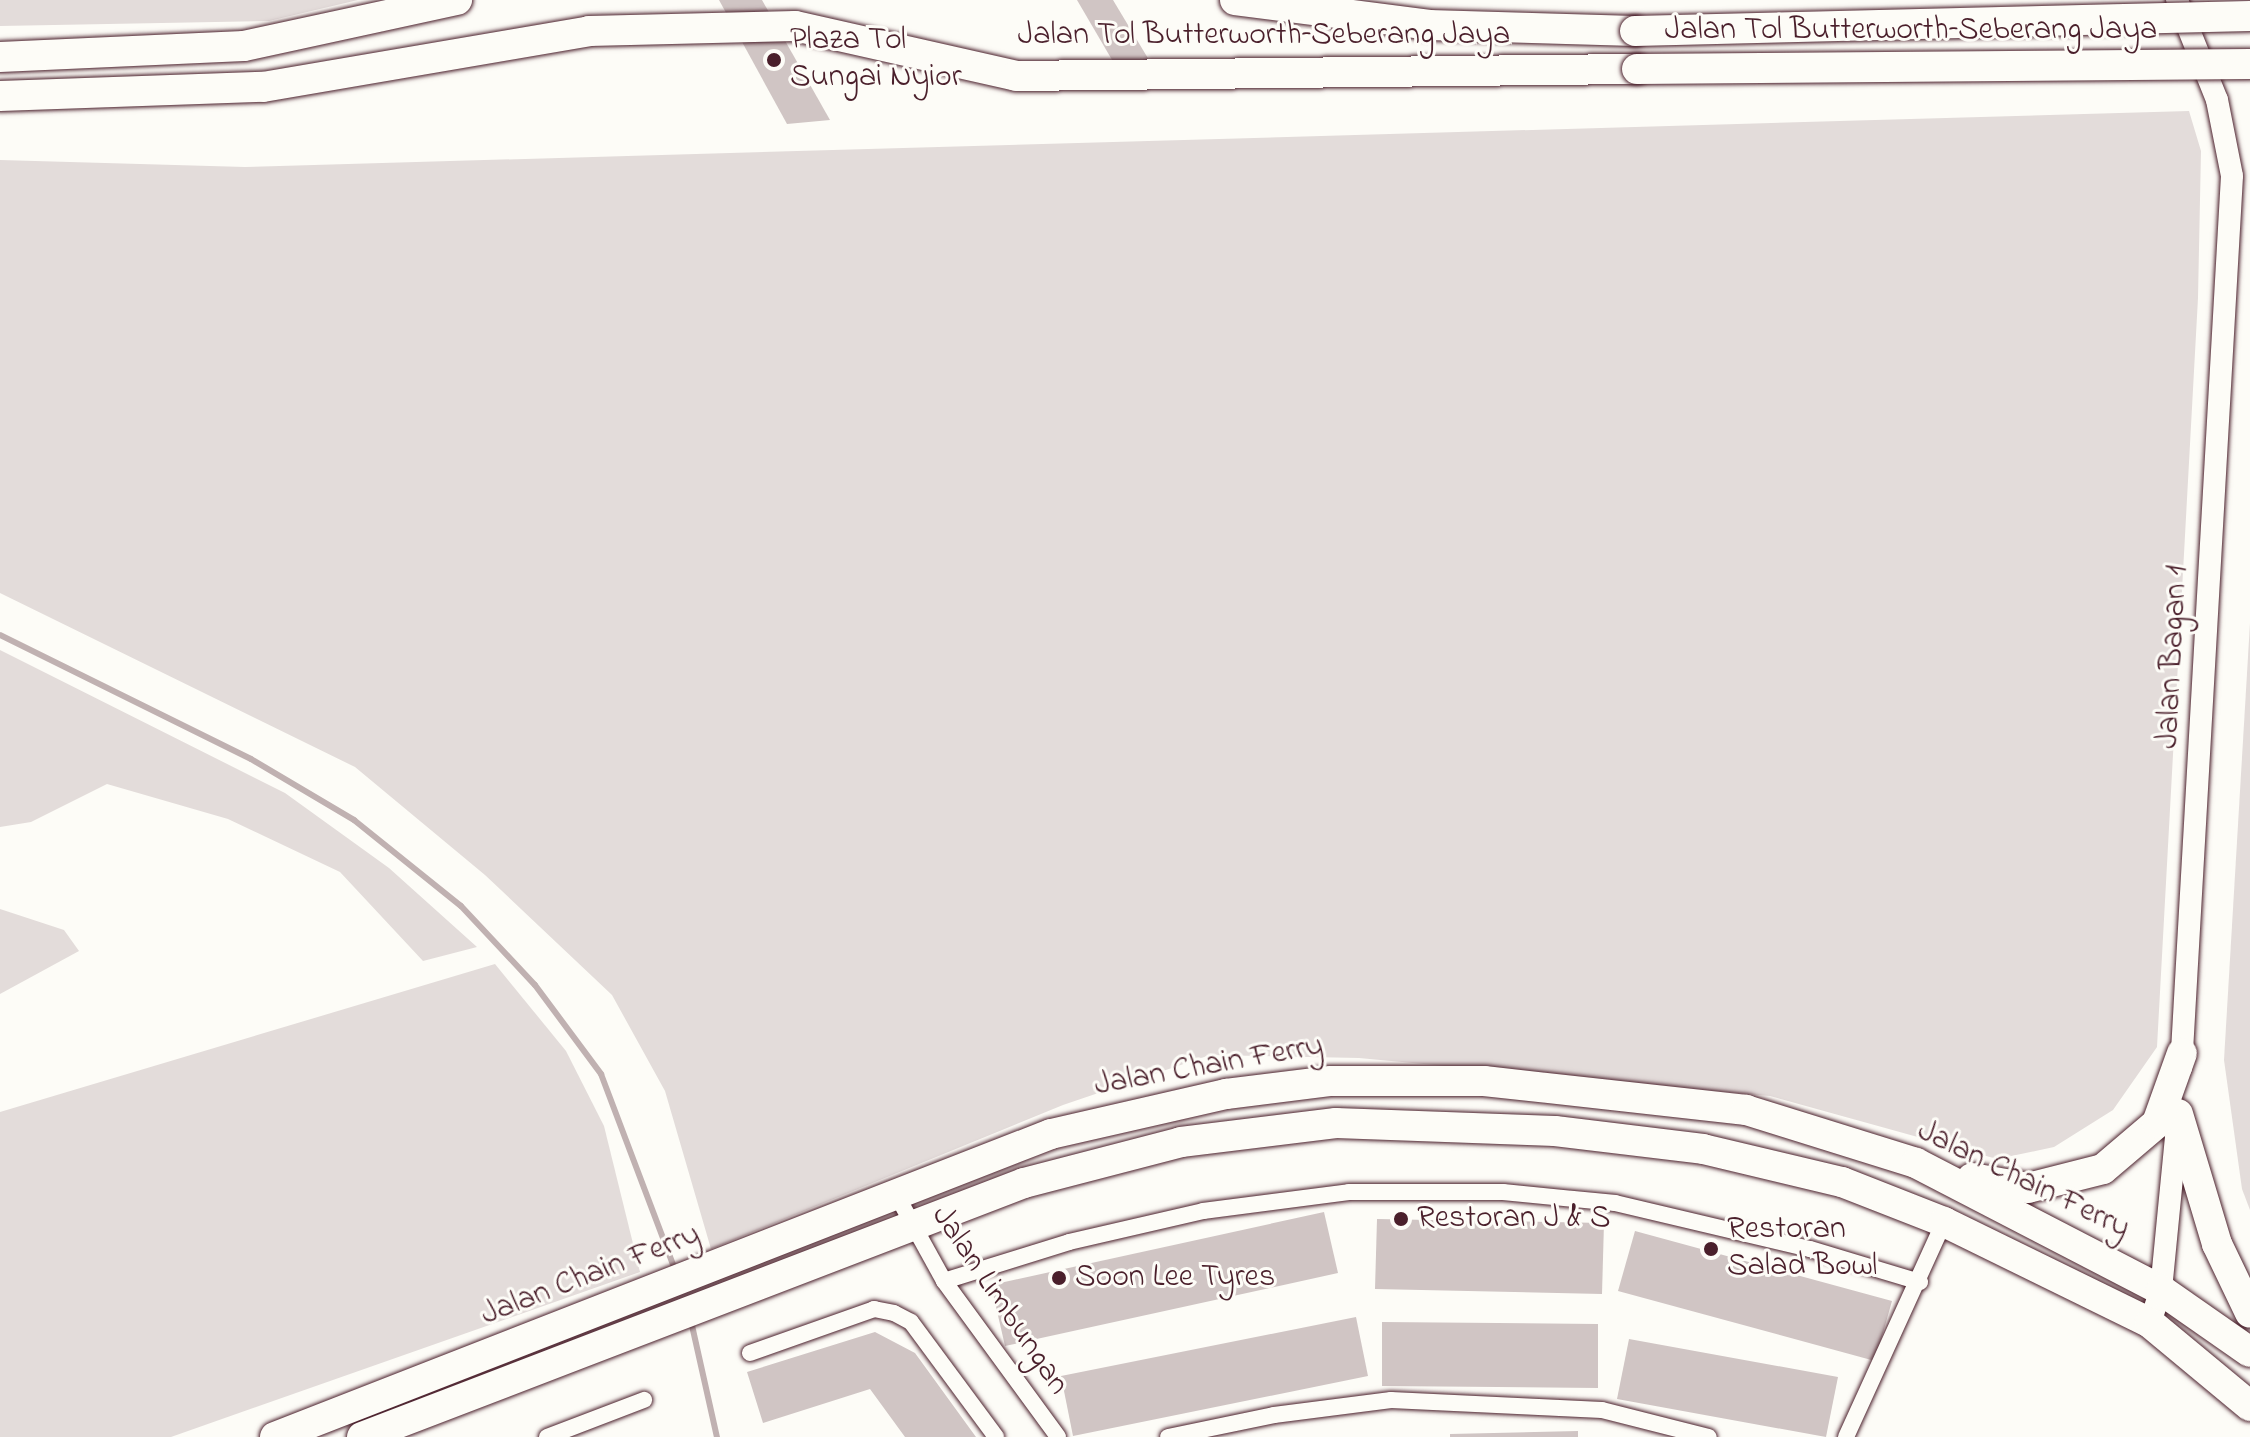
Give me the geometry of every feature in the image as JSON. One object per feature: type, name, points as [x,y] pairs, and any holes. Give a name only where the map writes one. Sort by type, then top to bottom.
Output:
[{"type":"highway","points":[[0,57],[244,46],[457,0]]},
{"type":"highway","name":"Jalan Tol Butterworth–Seberang Jaya","points":[[1235,0],[1428,12],[1635,31],[2250,16]]},
{"type":"highway","name":"Jalan Tol Butterworth–Seberang Jaya","points":[[0,96],[263,87],[589,31],[781,26],[1016,76],[2250,64]]},
{"type":"highway","points":[[1916,1163],[2009,1188],[2049,1184],[2103,1169],[2157,1123],[2182,1053]]},
{"type":"highway","name":"Jalan Chain Ferry","points":[[362,1437],[627,1318],[816,1225],[1051,1134],[1226,1094],[1331,1081],[1484,1081],[1746,1110],[1916,1163],[2161,1290],[2250,1352]]},
{"type":"highway","points":[[2178,1114],[2217,1244],[2250,1313]]},
{"type":"highway","name":"Jalan Chain Ferry","points":[[275,1437],[627,1318],[915,1229],[1024,1183],[1181,1142],[1336,1123],[1555,1131],[1703,1149],[1842,1182],[1944,1222],[2150,1323],[2250,1406]]},
{"type":"street","name":"Jalan Bagan 1","points":[[2150,1323],[2161,1290],[2178,1114],[2232,176],[2217,100],[2177,0]]},
{"type":"street","points":[[944,1281],[1069,1242],[1203,1211],[1349,1192],[1503,1192],[1615,1203],[1810,1249],[1920,1282]]},
{"type":"street","name":"Jalan Limbungan","points":[[896,1194],[944,1281],[1056,1436]]},
{"type":"street","points":[[1846,1437],[1920,1282],[1944,1222]]},
{"type":"street","points":[[750,1353],[874,1309],[894,1313],[911,1322],[996,1437]]},
{"type":"street","points":[[547,1437],[644,1400]]},
{"type":"street","points":[[1168,1437],[1274,1415],[1391,1400],[1602,1410],[1709,1437]]},
{"type":"shaded area","points":[[0,0],[358,0],[269,21],[0,26]]},
{"type":"shaded area","points":[[2189,111],[2201,151],[2198,298],[2157,1047],[2113,1110],[2054,1147],[1997,1159],[1770,1096],[1359,1058],[1210,1055],[1063,1105],[711,1249],[665,1091],[612,995],[485,875],[355,767],[0,593],[0,160],[245,167]]},
{"type":"shaded area","points":[[2250,623],[2250,1210],[2242,1189],[2224,1060]]},
{"type":"shaded area","points":[[0,650],[285,793],[389,868],[477,947],[423,961],[340,872],[228,819],[107,784],[31,822],[0,827]]},
{"type":"shaded area","points":[[0,909],[64,930],[79,951],[0,994]]},
{"type":"shaded area","points":[[495,964],[566,1051],[604,1126],[640,1272],[171,1437],[0,1437],[0,1112]]},
{"type":"building","name":"Plaza Tol Sungai Nyior","points":[[719,0],[762,0],[830,120],[787,124]]},
{"type":"building","points":[[1077,0],[1113,0],[1152,65],[1115,65]]},
{"type":"building","points":[[1324,1212],[1338,1273],[1005,1346],[991,1285]]},
{"type":"building","points":[[1377,1219],[1604,1223],[1602,1294],[1375,1289]]},
{"type":"building","points":[[1635,1231],[1892,1301],[1875,1361],[1618,1291]]},
{"type":"building","points":[[1356,1317],[1368,1376],[1073,1436],[1061,1376]]},
{"type":"building","points":[[1382,1322],[1598,1324],[1598,1388],[1382,1386]]},
{"type":"building","points":[[875,1332],[915,1353],[976,1437],[905,1437],[870,1389],[763,1423],[747,1372]]},
{"type":"building","points":[[1629,1339],[1838,1377],[1826,1437],[1617,1399]]},
{"type":"building","points":[[1578,1431],[1578,1437],[1450,1437],[1450,1434]]},
{"type":"waterway","points":[[0,635],[251,759],[354,820],[461,906],[535,985],[601,1074],[676,1272]]},
{"type":"waterway","points":[[691,1321],[717,1437]]},
{"type":"place","name":"Plaza Tol Sungai Nyior","points":[[774,60]]},
{"type":"place","name":"Restoran J & S","points":[[1401,1219]]},
{"type":"place","name":"Restoran Salad Bowl","points":[[1711,1249]]},
{"type":"place","name":"Soon Lee Tyres","points":[[1059,1278]]}]
